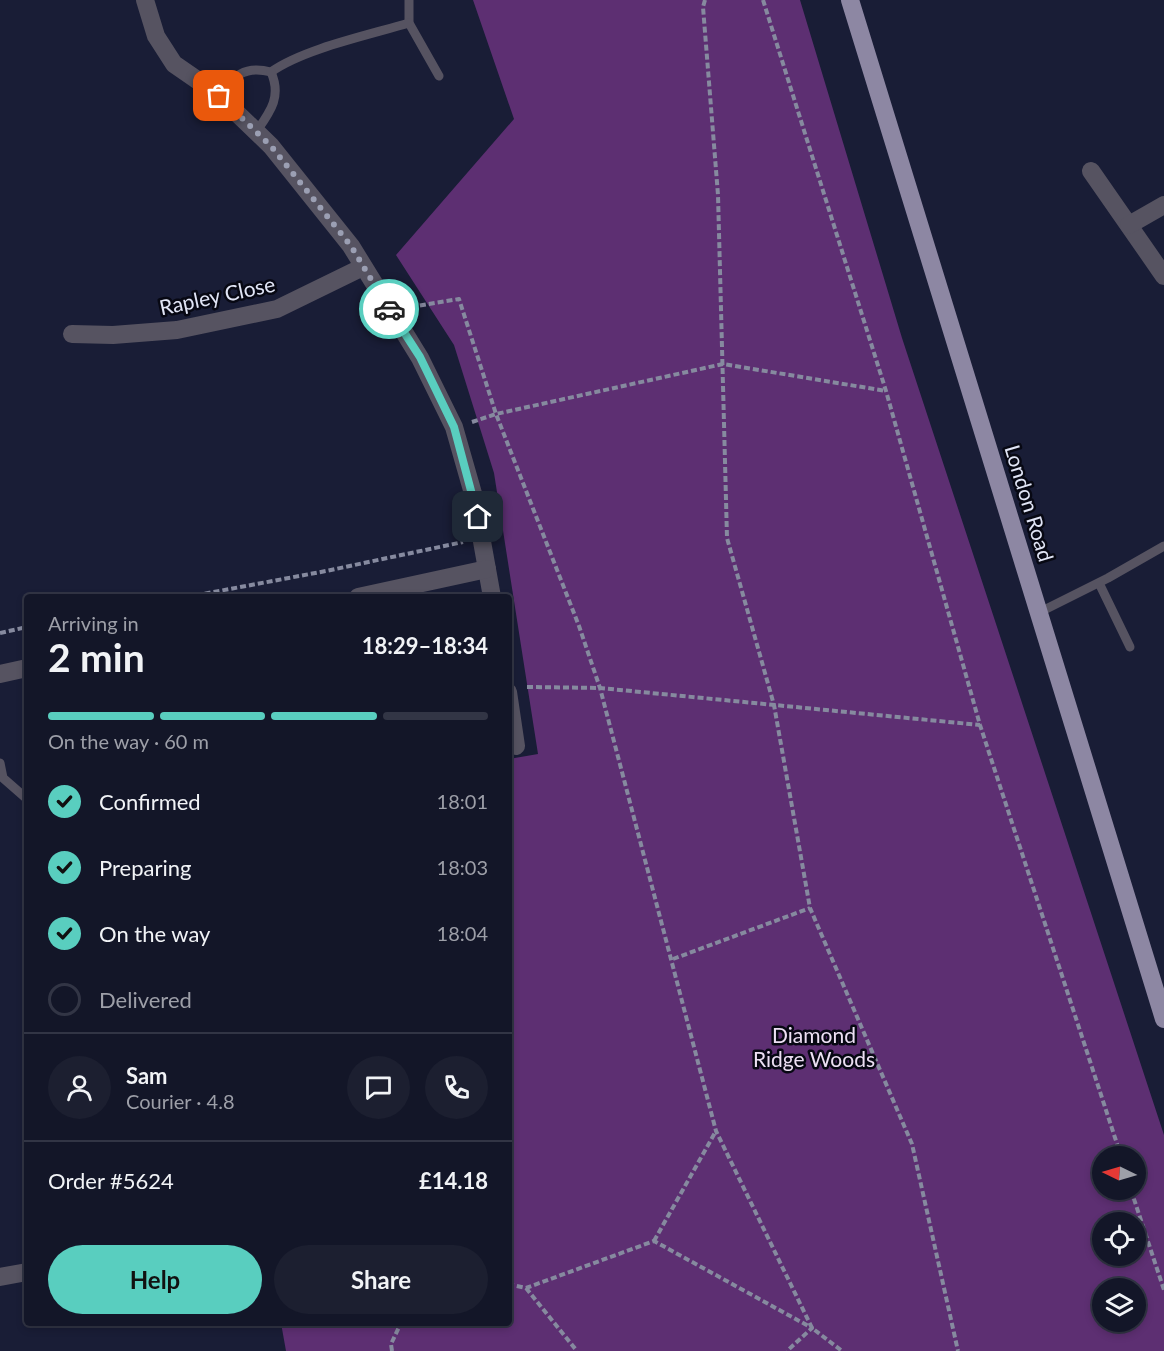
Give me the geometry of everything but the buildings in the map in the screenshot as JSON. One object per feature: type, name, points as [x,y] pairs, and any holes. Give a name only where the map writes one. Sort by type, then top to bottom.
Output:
[{"type":"main road","name":"London Road","points":[[850,0],[1164,1019]]},
{"type":"street","points":[[145,0],[156,36],[174,64],[219,96],[271,146],[351,246],[420,357],[454,427],[474,497],[491,594]]},
{"type":"street","points":[[1091,171],[1164,276]]},
{"type":"street","points":[[1129,225],[1164,205]]},
{"type":"street","name":"Rapley Close","points":[[72,334],[113,336],[177,330],[277,309],[363,267]]},
{"type":"street","points":[[372,594],[487,569]]},
{"type":"street","points":[[0,674],[24,669]]},
{"type":"street","points":[[513,689],[516,746]]},
{"type":"street","points":[[0,1277],[24,1273]]},
{"type":"lane","points":[[409,0],[409,23],[438,76]]},
{"type":"lane","points":[[219,96],[230,81],[252,69],[271,72],[282,64],[409,23]]},
{"type":"lane","points":[[256,132],[273,105],[277,91],[271,72]]},
{"type":"lane","points":[[1040,612],[1099,583],[1164,546]]},
{"type":"lane","points":[[1099,583],[1130,647]]},
{"type":"lane","points":[[0,763],[3,778],[24,796]]},
{"type":"path","points":[[705,0],[718,195],[727,538],[774,705],[810,908],[912,1144],[958,1351]]},
{"type":"path","points":[[763,0],[886,391],[980,725],[1118,1146]]},
{"type":"path","points":[[391,311],[459,299],[496,414],[579,626],[600,688],[673,959],[716,1131],[812,1329]]},
{"type":"path","points":[[454,427],[496,414],[723,364],[886,391]]},
{"type":"path","points":[[204,594],[326,572],[482,538]]},
{"type":"path","points":[[0,633],[24,628]]},
{"type":"path","points":[[513,689],[600,688],[980,725]]},
{"type":"path","points":[[673,959],[810,908]]},
{"type":"path","points":[[512,1285],[526,1288],[654,1241],[716,1131]]},
{"type":"path","points":[[1134,1200],[1164,1290]]},
{"type":"path","points":[[654,1241],[812,1329],[842,1351]]},
{"type":"path","points":[[526,1288],[577,1351]]},
{"type":"path","points":[[392,1351],[391,1344],[400,1326]]},
{"type":"path","points":[[787,1351],[812,1329]]},
{"type":"green space","name":"Diamond Ridge Woods","points":[[473,0],[800,0],[902,338],[1164,1135],[1164,1351],[286,1351],[282,1326],[512,1326],[512,758],[538,754],[494,473],[454,345],[396,255],[514,119]]},
{"type":"way so far","points":[[219,96],[271,146],[351,246],[389,309]]},
{"type":"route","points":[[389,309],[420,357],[454,427],[478,517]]}]
